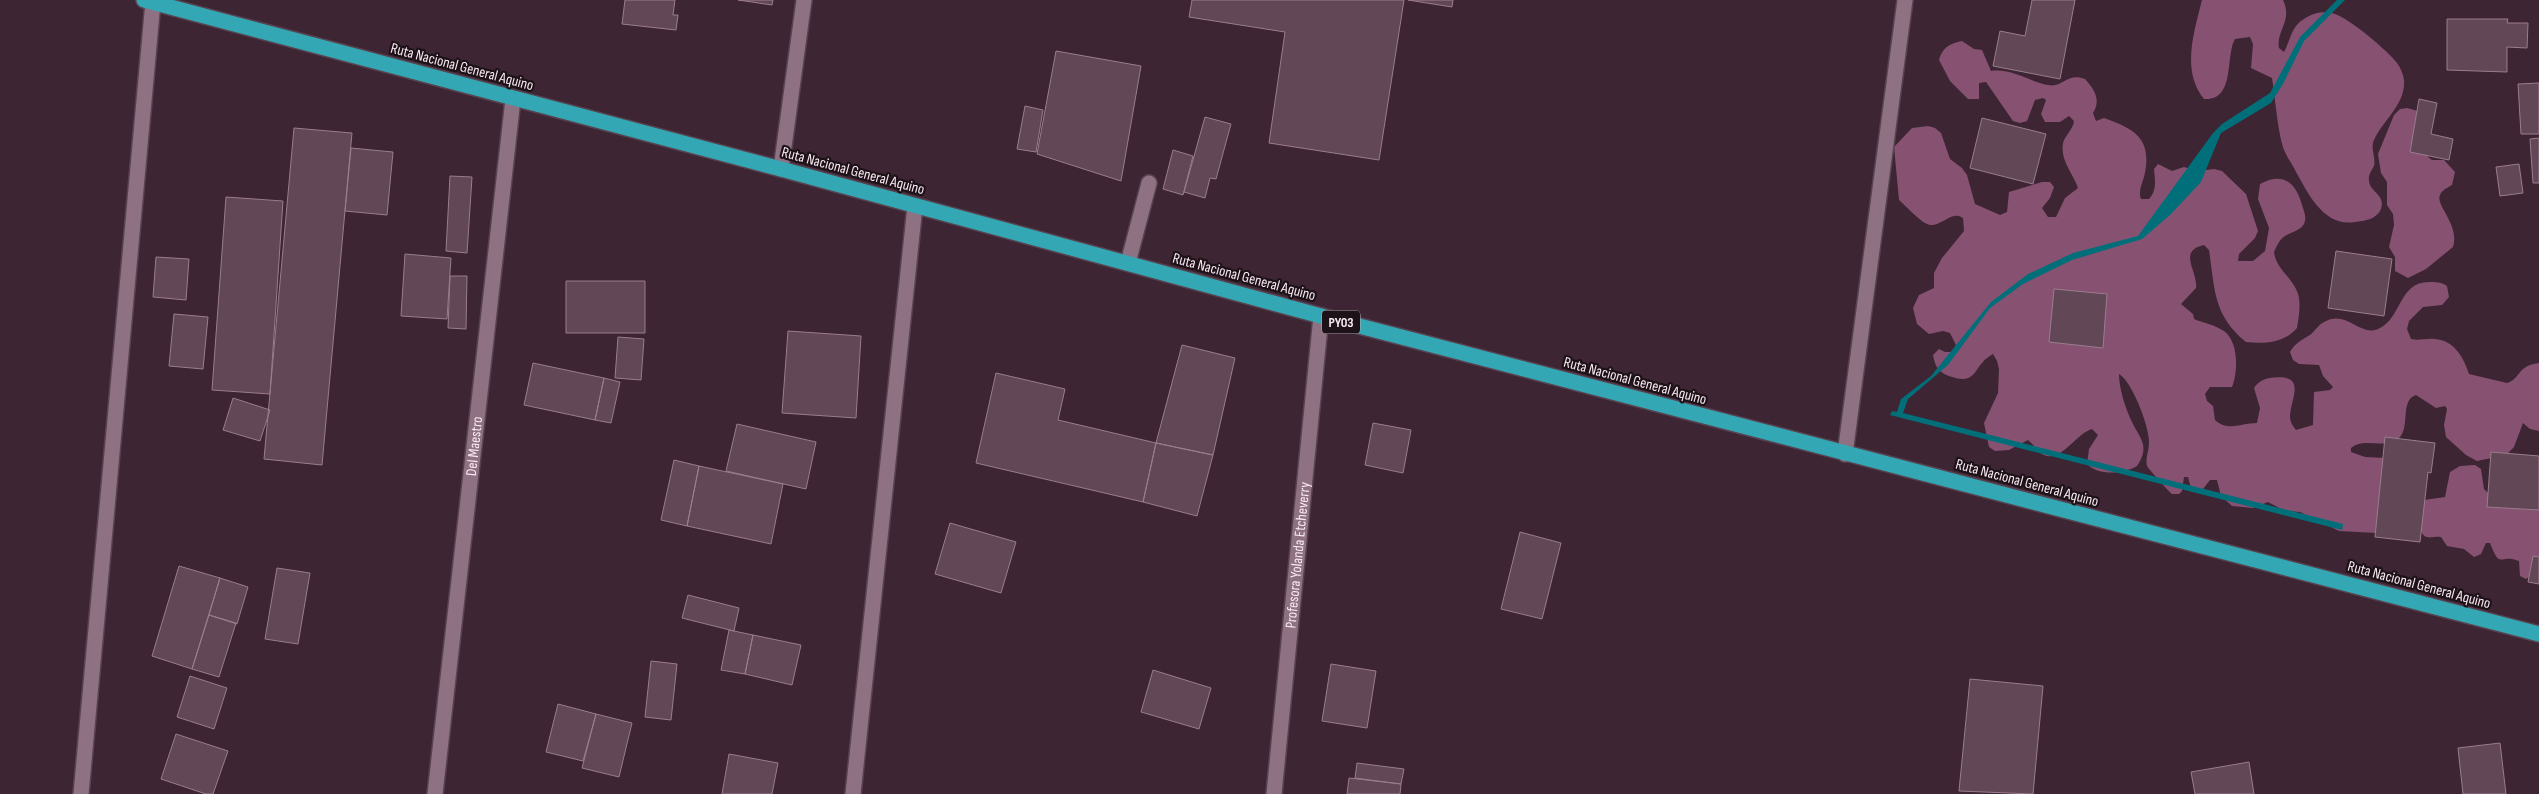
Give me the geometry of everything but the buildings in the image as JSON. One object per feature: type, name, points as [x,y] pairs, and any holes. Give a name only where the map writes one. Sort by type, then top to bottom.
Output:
[{"type":"highway","name":"Ruta Nacional General Aquino","points":[[149,1],[781,169],[1320,316],[2539,634]]},
{"type":"street","points":[[781,169],[804,0]]},
{"type":"street","points":[[1845,454],[1905,0]]},
{"type":"street","points":[[81,794],[149,1]]},
{"type":"street","name":"Del Maestro","points":[[435,794],[514,99]]},
{"type":"street","points":[[1128,263],[1149,183]]},
{"type":"street","points":[[853,794],[915,206]]},
{"type":"street","name":"Profesora Yolanda Etcheverry","points":[[1274,794],[1320,316]]},
{"type":"shaded area","points":[[2202,0],[2283,0],[2286,14],[2279,48],[2284,52],[2298,23],[2312,15],[2329,12],[2350,22],[2397,63],[2402,71],[2404,89],[2398,104],[2373,143],[2374,166],[2369,178],[2370,184],[2379,196],[2382,204],[2377,215],[2370,219],[2355,222],[2335,220],[2319,208],[2312,199],[2285,152],[2279,127],[2272,78],[2251,68],[2253,44],[2250,37],[2235,39],[2228,76],[2221,93],[2214,98],[2204,99],[2197,88],[2191,64],[2193,38]]},
{"type":"shaded area","points":[[1962,41],[1974,49],[1982,50],[1991,71],[2006,71],[2048,85],[2058,84],[2074,77],[2085,79],[2096,95],[2097,104],[2093,113],[2096,121],[2104,118],[2125,127],[2133,132],[2144,145],[2146,164],[2140,191],[2141,199],[2149,199],[2153,192],[2155,185],[2154,169],[2158,164],[2172,171],[2184,167],[2198,171],[2214,169],[2222,171],[2246,194],[2258,231],[2255,238],[2239,254],[2238,261],[2253,261],[2265,251],[2269,228],[2258,199],[2260,184],[2268,180],[2282,179],[2292,185],[2299,197],[2305,222],[2300,228],[2283,238],[2278,243],[2274,252],[2277,263],[2298,293],[2300,308],[2297,328],[2292,333],[2280,340],[2260,343],[2246,342],[2235,332],[2221,312],[2217,301],[2209,250],[2204,245],[2196,248],[2190,257],[2196,288],[2181,304],[2193,314],[2194,319],[2224,331],[2229,336],[2235,350],[2236,366],[2232,387],[2210,387],[2205,394],[2207,401],[2213,406],[2215,420],[2220,424],[2235,426],[2257,423],[2260,408],[2254,388],[2265,379],[2282,377],[2289,379],[2295,388],[2290,416],[2294,427],[2296,430],[2313,425],[2314,392],[2330,390],[2333,387],[2323,376],[2319,365],[2299,364],[2293,360],[2290,352],[2294,347],[2322,323],[2332,319],[2346,321],[2365,329],[2378,329],[2392,317],[2411,288],[2419,284],[2431,282],[2447,286],[2449,297],[2442,305],[2423,307],[2409,321],[2407,329],[2411,339],[2442,340],[2453,346],[2461,356],[2469,374],[2507,383],[2515,379],[2526,367],[2539,363],[2539,431],[2530,429],[2523,423],[2514,447],[2506,455],[2477,461],[2466,455],[2446,437],[2444,425],[2447,409],[2445,406],[2436,408],[2416,395],[2411,398],[2408,402],[2403,432],[2400,437],[2389,443],[2362,443],[2351,448],[2351,452],[2365,457],[2386,458],[2377,533],[2339,531],[2300,512],[2285,511],[2268,502],[2253,508],[2232,506],[2221,496],[2217,480],[2210,480],[2203,489],[2192,492],[2188,477],[2184,477],[2182,491],[2179,494],[2172,494],[2147,466],[2149,436],[2147,427],[2134,395],[2124,378],[2119,374],[2125,403],[2143,447],[2141,459],[2137,466],[2132,469],[2104,472],[2087,464],[2089,449],[2098,435],[2092,429],[2055,455],[2042,454],[2028,440],[2009,450],[1995,451],[1989,447],[1984,423],[1998,393],[1999,369],[1997,361],[1993,354],[1981,364],[1971,377],[1966,379],[1959,379],[1942,373],[1936,365],[1933,355],[1939,349],[1945,352],[1952,352],[1956,345],[1950,333],[1943,331],[1929,334],[1917,324],[1913,308],[1919,295],[1934,288],[1934,273],[1942,258],[1964,231],[1963,218],[1955,216],[1935,225],[1930,225],[1918,218],[1899,200],[1894,147],[1912,128],[1928,126],[1935,128],[1941,133],[1950,159],[1962,168],[1967,175],[1975,204],[2000,215],[2007,212],[2009,192],[2042,182],[2050,182],[2054,187],[2050,198],[2042,208],[2048,217],[2056,217],[2065,198],[2078,188],[2063,156],[2063,143],[2074,121],[2069,116],[2060,122],[2045,122],[2041,114],[2046,100],[2043,98],[2035,100],[2027,121],[2020,123],[2013,121],[1986,82],[1979,83],[1979,99],[1968,99],[1950,81],[1939,60],[1942,52],[1947,47]]},
{"type":"shaded area","points":[[2407,108],[2418,111],[2428,157],[2432,160],[2444,160],[2455,172],[2452,185],[2442,192],[2439,199],[2451,224],[2454,239],[2453,247],[2426,269],[2408,278],[2395,271],[2395,257],[2389,247],[2394,225],[2393,214],[2387,205],[2387,182],[2381,173],[2378,154],[2394,115],[2400,109]]},
{"type":"shaded area","points":[[2475,465],[2481,469],[2484,489],[2487,492],[2527,510],[2539,508],[2539,570],[2526,579],[2520,576],[2519,561],[2499,559],[2490,543],[2486,543],[2481,554],[2474,557],[2464,549],[2447,546],[2441,537],[2427,537],[2421,531],[2424,500],[2445,497],[2450,472],[2460,466]]},
{"type":"water","points":[[2337,0],[2345,0],[2304,41],[2283,84],[2271,103],[2221,133],[2201,182],[2170,215],[2142,239],[2072,260],[2023,284],[1990,308],[1948,365],[1908,399],[1903,413],[2343,524],[2342,530],[1890,415],[1892,411],[1897,412],[1901,399],[1931,376],[1991,302],[2028,274],[2073,253],[2138,236],[2213,133],[2222,124],[2270,93],[2300,37]]}]
